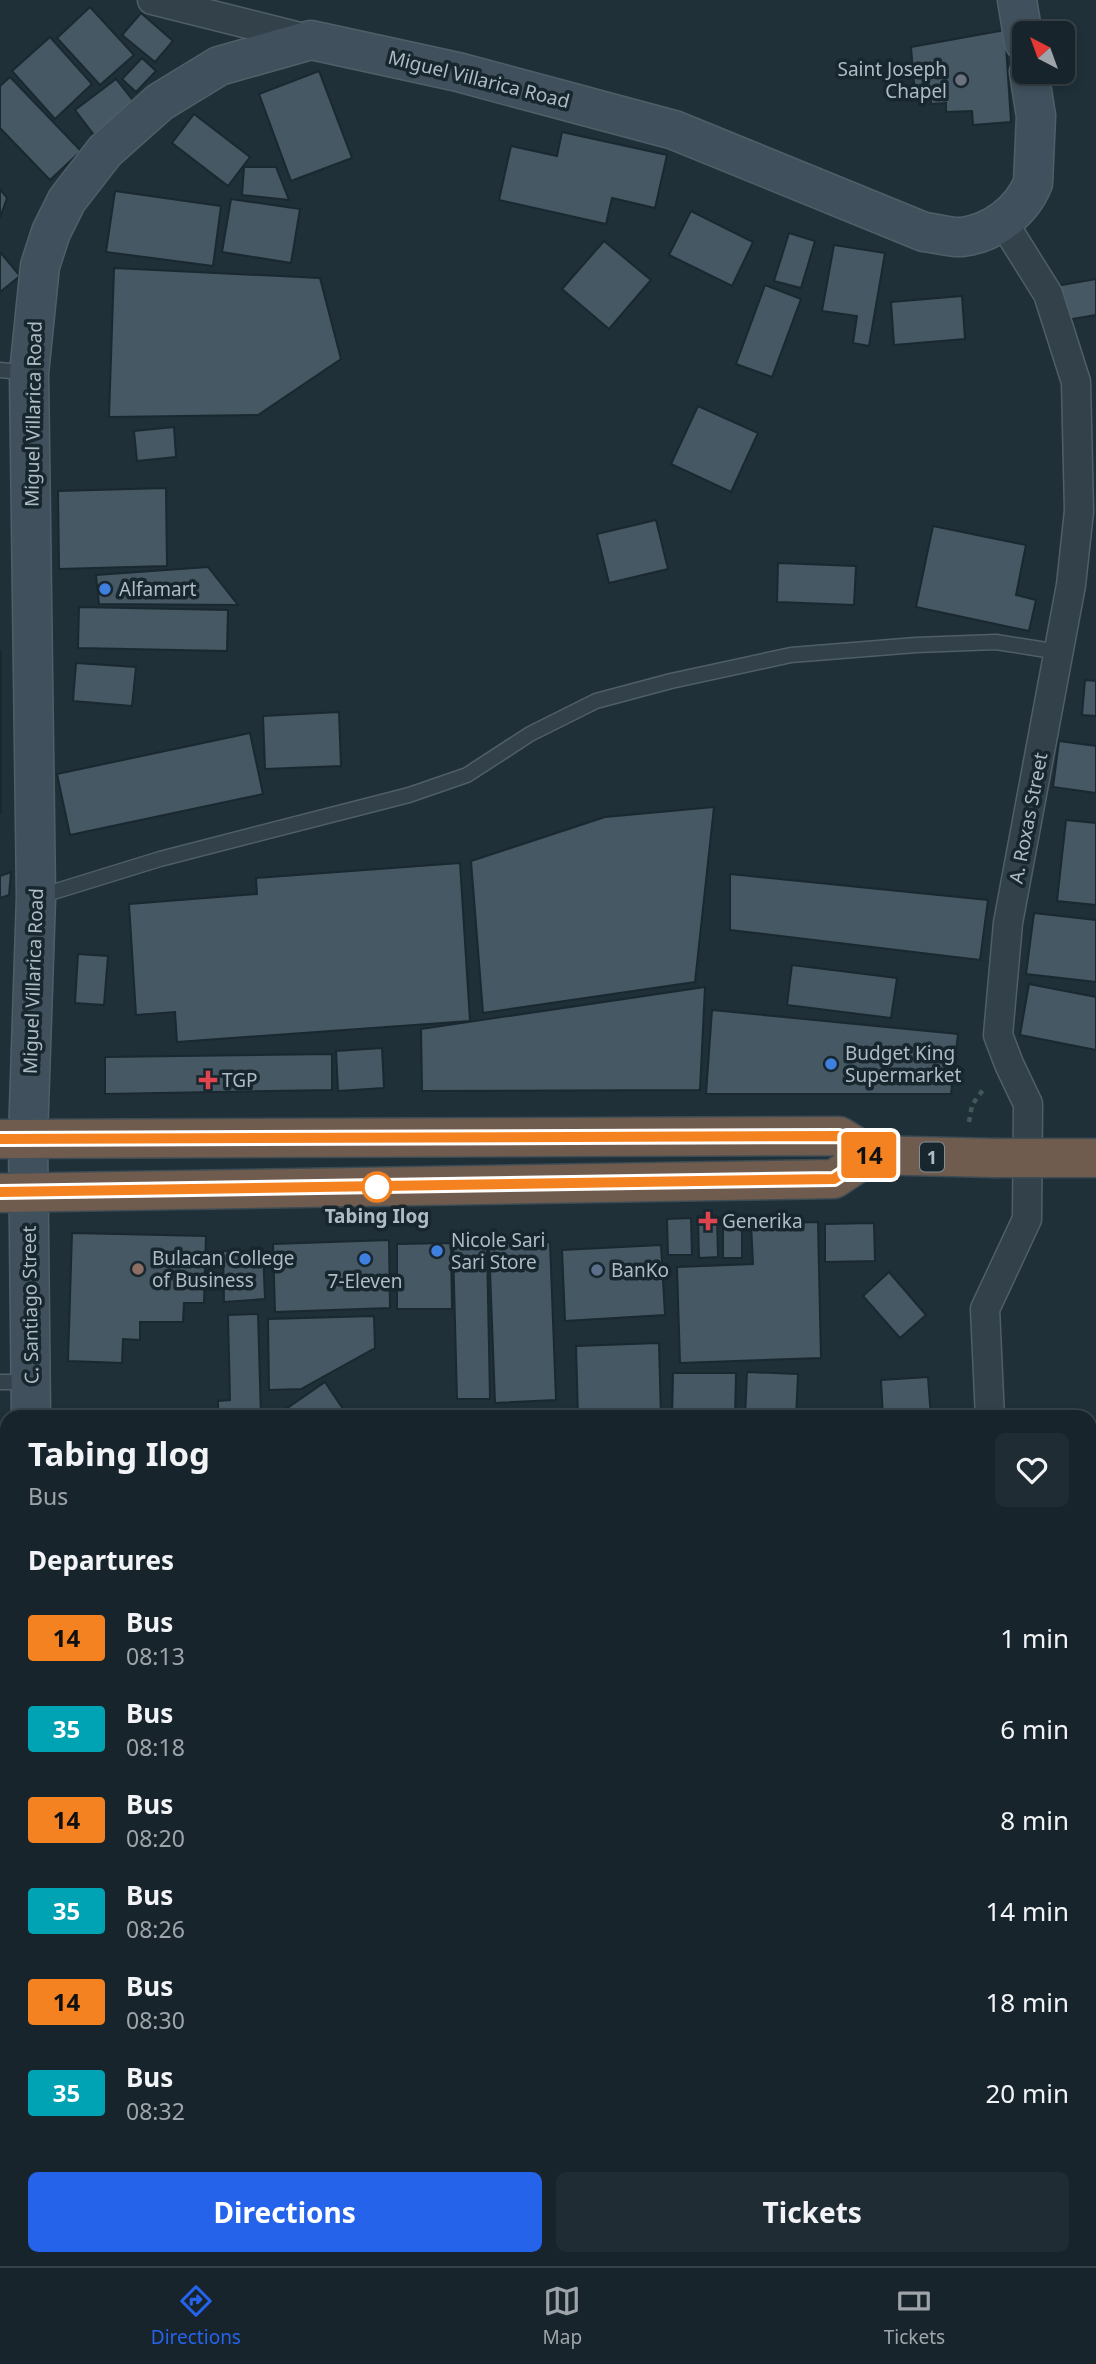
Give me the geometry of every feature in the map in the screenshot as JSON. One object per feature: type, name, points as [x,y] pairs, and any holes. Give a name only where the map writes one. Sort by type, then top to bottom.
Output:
[{"type":"highway","points":[[14,1138],[839,1136],[870,1155],[834,1179],[14,1192]]},
{"type":"highway","name":"1","points":[[870,1155],[1096,1158]]},
{"type":"main road","points":[[1017,0],[1020,21]]},
{"type":"main road","name":"Miguel Villarica Road","points":[[14,1192],[14,1138],[36,897],[15,372],[40,266],[51,232],[67,200],[105,151],[160,102],[219,66],[311,40],[458,72],[674,130],[924,232],[960,237],[981,232],[1003,222],[1029,193],[1033,183],[1036,116],[1031,84]]},
{"type":"main road","name":"C. Santiago Street","points":[[14,1192],[21,1394]]},
{"type":"street","points":[[152,0],[311,40]]},
{"type":"street","name":"A. Roxas Street","points":[[990,1410],[985,1309],[1027,1219],[1028,1104],[998,1035],[1007,935],[1071,586],[1079,511],[1076,382],[1048,294],[1003,222]]},
{"type":"lane","points":[[36,897],[160,859],[409,795],[467,775],[530,734],[596,701],[671,681],[790,655],[916,645],[996,642],[1059,652]]},
{"type":"path","points":[[972,1105],[982,1090]]},
{"type":"building","points":[[90,7],[134,55],[100,85],[57,38]]},
{"type":"building","points":[[141,13],[173,41],[155,62],[122,35]]},
{"type":"building","name":"Saint Joseph Chapel","points":[[1005,30],[1011,122],[973,125],[972,111],[946,112],[946,103],[931,104],[931,94],[915,95],[911,47]]},
{"type":"building","points":[[50,37],[92,84],[55,119],[12,71]]},
{"type":"building","points":[[142,58],[156,71],[136,92],[122,79]]},
{"type":"building","points":[[319,71],[352,158],[291,181],[259,94]]},
{"type":"building","points":[[10,77],[81,151],[50,180],[0,128],[0,86]]},
{"type":"building","points":[[116,79],[135,103],[94,135],[75,110]]},
{"type":"building","points":[[194,114],[250,157],[228,186],[172,143]]},
{"type":"building","points":[[562,132],[667,155],[655,208],[612,198],[606,224],[499,200],[511,146],[557,156]]},
{"type":"building","points":[[244,167],[276,167],[289,200],[242,195]]},
{"type":"building","points":[[0,189],[7,198],[0,218]]},
{"type":"building","points":[[115,191],[221,206],[213,266],[106,252]]},
{"type":"building","points":[[231,199],[300,209],[291,263],[222,252]]},
{"type":"building","points":[[691,211],[753,242],[732,286],[669,255]]},
{"type":"building","points":[[789,233],[815,241],[801,288],[774,281]]},
{"type":"building","points":[[604,241],[651,280],[609,329],[562,289]]},
{"type":"building","points":[[834,245],[885,253],[869,346],[853,343],[857,316],[822,311]]},
{"type":"building","points":[[0,252],[20,276],[0,292]]},
{"type":"building","points":[[114,268],[320,278],[341,359],[258,415],[109,417]]},
{"type":"building","points":[[1096,279],[1096,315],[1061,321],[1056,286]]},
{"type":"building","points":[[765,285],[801,299],[772,377],[736,364]]},
{"type":"building","points":[[962,296],[965,339],[894,345],[891,302]]},
{"type":"building","points":[[698,406],[758,433],[731,492],[671,464]]},
{"type":"building","points":[[174,427],[176,457],[137,461],[134,431]]},
{"type":"building","points":[[166,488],[167,566],[59,569],[58,491]]},
{"type":"building","points":[[656,520],[668,569],[609,583],[597,534]]},
{"type":"building","points":[[933,526],[1026,545],[1016,595],[1036,600],[1029,631],[916,607]]},
{"type":"building","points":[[778,563],[856,566],[854,605],[777,602]]},
{"type":"building","points":[[208,567],[238,605],[99,604],[96,575]]},
{"type":"building","points":[[79,607],[228,610],[227,651],[78,648]]},
{"type":"building","points":[[0,653],[1,813],[0,813]]},
{"type":"building","points":[[76,663],[136,667],[132,706],[73,701]]},
{"type":"building","points":[[1085,680],[1096,681],[1096,716],[1082,715]]},
{"type":"building","points":[[339,712],[341,766],[265,769],[263,716]]},
{"type":"building","points":[[250,733],[263,794],[70,835],[57,774]]},
{"type":"building","points":[[1059,741],[1096,746],[1096,793],[1053,787]]},
{"type":"building","points":[[714,807],[695,982],[483,1013],[471,861],[605,817]]},
{"type":"building","points":[[1066,820],[1096,823],[1096,905],[1057,901]]},
{"type":"building","points":[[460,863],[470,1021],[177,1042],[175,1012],[136,1015],[129,904],[257,894],[256,878]]},
{"type":"building","points":[[11,872],[9,895],[0,898],[0,876]]},
{"type":"building","points":[[730,874],[988,900],[980,960],[730,930]]},
{"type":"building","points":[[1034,913],[1096,920],[1096,982],[1026,974]]},
{"type":"building","points":[[78,954],[108,956],[104,1005],[75,1003]]},
{"type":"building","points":[[792,965],[897,978],[891,1018],[787,1005]]},
{"type":"building","points":[[1029,984],[1096,997],[1096,1050],[1020,1035]]},
{"type":"building","points":[[705,987],[700,1090],[422,1091],[421,1029]]},
{"type":"building","name":"Budget King Supermarket","points":[[712,1010],[958,1034],[951,1094],[706,1094]]},
{"type":"building","points":[[382,1048],[384,1088],[338,1091],[336,1051]]},
{"type":"building","points":[[332,1054],[332,1090],[105,1094],[105,1057]]},
{"type":"building","points":[[723,1215],[742,1215],[742,1258],[723,1258]]},
{"type":"building","points":[[698,1216],[717,1216],[718,1257],[699,1258]]},
{"type":"building","points":[[691,1218],[692,1255],[668,1255],[667,1219]]},
{"type":"building","points":[[818,1222],[821,1358],[680,1363],[677,1267],[753,1264],[751,1224]]},
{"type":"building","points":[[874,1223],[875,1261],[825,1262],[825,1224]]},
{"type":"building","name":"Bulacan College of Business","points":[[72,1233],[206,1236],[204,1303],[184,1303],[183,1322],[140,1322],[140,1340],[123,1339],[122,1363],[68,1361]]},
{"type":"building","points":[[389,1240],[390,1308],[275,1312],[273,1244]]},
{"type":"building","points":[[550,1242],[556,1400],[495,1403],[489,1244]]},
{"type":"building","points":[[451,1243],[452,1309],[397,1309],[397,1244]]},
{"type":"building","points":[[661,1245],[665,1315],[565,1321],[562,1250]]},
{"type":"building","points":[[453,1246],[487,1246],[490,1399],[457,1399]]},
{"type":"building","points":[[263,1250],[265,1299],[224,1302],[223,1251]]},
{"type":"building","points":[[889,1272],[926,1315],[900,1338],[863,1296]]},
{"type":"building","points":[[258,1314],[261,1410],[218,1410],[218,1401],[230,1400],[228,1315]]},
{"type":"building","points":[[374,1316],[375,1348],[301,1389],[269,1390],[268,1319]]},
{"type":"building","points":[[659,1343],[661,1410],[578,1410],[576,1346]]},
{"type":"building","points":[[747,1372],[798,1374],[796,1410],[745,1410]]},
{"type":"building","points":[[673,1373],[736,1373],[735,1410],[672,1410]]},
{"type":"building","points":[[928,1377],[930,1410],[883,1410],[881,1380]]},
{"type":"building","points":[[325,1382],[344,1410],[285,1410]]},
{"type":"building","points":[[211,1409],[211,1410],[136,1410]]},
{"type":"bus line","name":"14","points":[[0,1139],[839,1136],[870,1155],[834,1179],[0,1192]]},
{"type":"place","name":"Saint Joseph Chapel","points":[[961,80]]},
{"type":"place","name":"Alfamart","points":[[105,589]]},
{"type":"place","name":"Budget King Supermarket","points":[[831,1064]]},
{"type":"place","name":"TGP","points":[[208,1080]]},
{"type":"place","name":"Tabing Ilog","points":[[377,1187]]},
{"type":"place","name":"Generika","points":[[708,1221]]},
{"type":"place","name":"Nicole Sari Sari Store","points":[[437,1251]]},
{"type":"place","name":"7-Eleven","points":[[365,1259]]},
{"type":"place","name":"Bulacan College of Business","points":[[138,1269]]},
{"type":"place","name":"BanKo","points":[[597,1270]]}]
